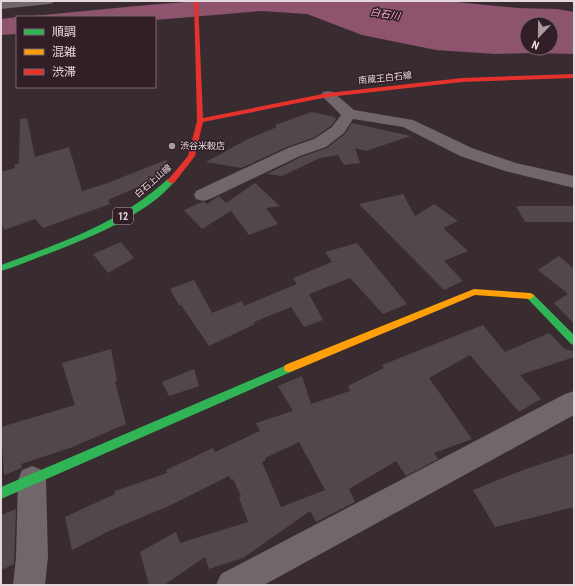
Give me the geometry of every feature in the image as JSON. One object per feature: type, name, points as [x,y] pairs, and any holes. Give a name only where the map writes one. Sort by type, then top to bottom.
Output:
[{"type":"main road","name":"白石上山線","points":[[1,268],[54,248],[100,228],[138,208],[165,187],[187,162],[191,156],[200,118],[196,1]]},
{"type":"main road","name":"南蔵王白石線","points":[[200,118],[328,95],[462,80],[574,76]]},
{"type":"main road","points":[[1,493],[258,381],[474,292],[529,295],[574,340]]},
{"type":"street","points":[[1,5],[49,1]]},
{"type":"street","points":[[328,95],[348,114],[408,123],[437,139],[466,152],[511,168],[574,182]]},
{"type":"street","points":[[203,195],[294,152],[320,143],[338,130],[348,114]]},
{"type":"street","points":[[232,585],[574,402]]},
{"type":"street","points":[[29,585],[32,557],[32,480]]},
{"type":"water","name":"白石川","points":[[207,1],[456,2],[518,8],[557,9],[574,12],[574,54],[559,54],[559,16],[519,16],[519,53],[495,54],[436,50],[362,35],[307,14],[261,11],[156,20],[156,16],[31,16]]},
{"type":"water","points":[[16,17],[16,34],[1,35],[1,19]]},
{"type":"building","points":[[312,112],[335,117],[336,119],[331,126],[313,138],[287,147],[241,168],[206,162],[246,140],[277,127],[275,125]]},
{"type":"building","points":[[27,118],[35,157],[69,147],[82,191],[105,184],[166,160],[170,169],[165,175],[108,200],[110,204],[43,228],[35,219],[4,230],[1,222],[1,172],[15,168],[14,165],[19,163],[20,119]]},
{"type":"building","points":[[352,123],[411,136],[366,151],[355,148],[360,163],[344,165],[338,155],[320,158],[282,176],[267,174],[301,157],[327,148],[345,134]]},
{"type":"building","points":[[255,183],[280,206],[266,208],[278,224],[249,235],[231,211],[202,229],[184,210],[202,202],[207,204],[219,196],[226,203]]},
{"type":"building","points":[[403,194],[415,216],[434,204],[458,221],[443,228],[468,251],[444,261],[463,281],[444,290],[359,204]]},
{"type":"building","points":[[516,206],[574,206],[574,222],[525,222]]},
{"type":"building","points":[[121,242],[134,258],[108,273],[93,254]]},
{"type":"building","points":[[357,243],[407,304],[383,314],[350,278],[309,294],[323,320],[304,327],[291,307],[254,322],[255,324],[209,346],[181,305],[179,305],[170,289],[194,280],[212,313],[242,301],[244,306],[297,284],[293,278],[332,262],[325,252]]},
{"type":"building","points":[[559,256],[574,269],[574,324],[554,303],[568,294],[538,270]]},
{"type":"building","points":[[483,325],[505,352],[549,333],[565,349],[574,351],[574,357],[520,375],[541,399],[519,412],[470,355],[429,378],[472,439],[434,453],[438,459],[406,476],[396,461],[349,489],[355,502],[316,522],[310,511],[243,558],[209,569],[205,557],[164,585],[149,585],[140,552],[176,532],[180,543],[248,522],[239,498],[241,496],[233,479],[231,480],[229,476],[171,505],[109,531],[72,550],[65,517],[115,494],[115,491],[167,473],[166,470],[213,448],[215,452],[260,431],[256,423],[293,411],[278,386],[302,376],[311,404],[350,391],[348,386],[384,368],[382,365]],"holes":[[[299,442],[325,490],[281,507],[262,462],[266,460],[265,458]]]},
{"type":"building","points":[[111,349],[117,381],[115,382],[126,424],[70,448],[21,464],[22,468],[4,475],[1,427],[75,405],[62,363]]},
{"type":"building","points":[[194,369],[199,386],[169,396],[162,382]]},
{"type":"building","points":[[574,453],[574,507],[495,527],[473,490],[523,470]]},
{"type":"building","points":[[16,509],[14,564],[1,570],[1,515]]},
{"type":"traffic: fast","points":[[1,268],[68,243],[113,223],[153,197],[171,181]]},
{"type":"traffic: fast","points":[[530,296],[574,341]]},
{"type":"traffic: fast","points":[[1,493],[289,368]]},
{"type":"traffic: slow","points":[[289,368],[474,292],[530,296]]},
{"type":"traffic: jam","points":[[171,181],[191,156],[200,121],[196,1]]},
{"type":"traffic: jam","points":[[200,121],[328,95],[462,80],[574,76]]},
{"type":"place","name":"渋谷米穀店","points":[[172,146]]}]
